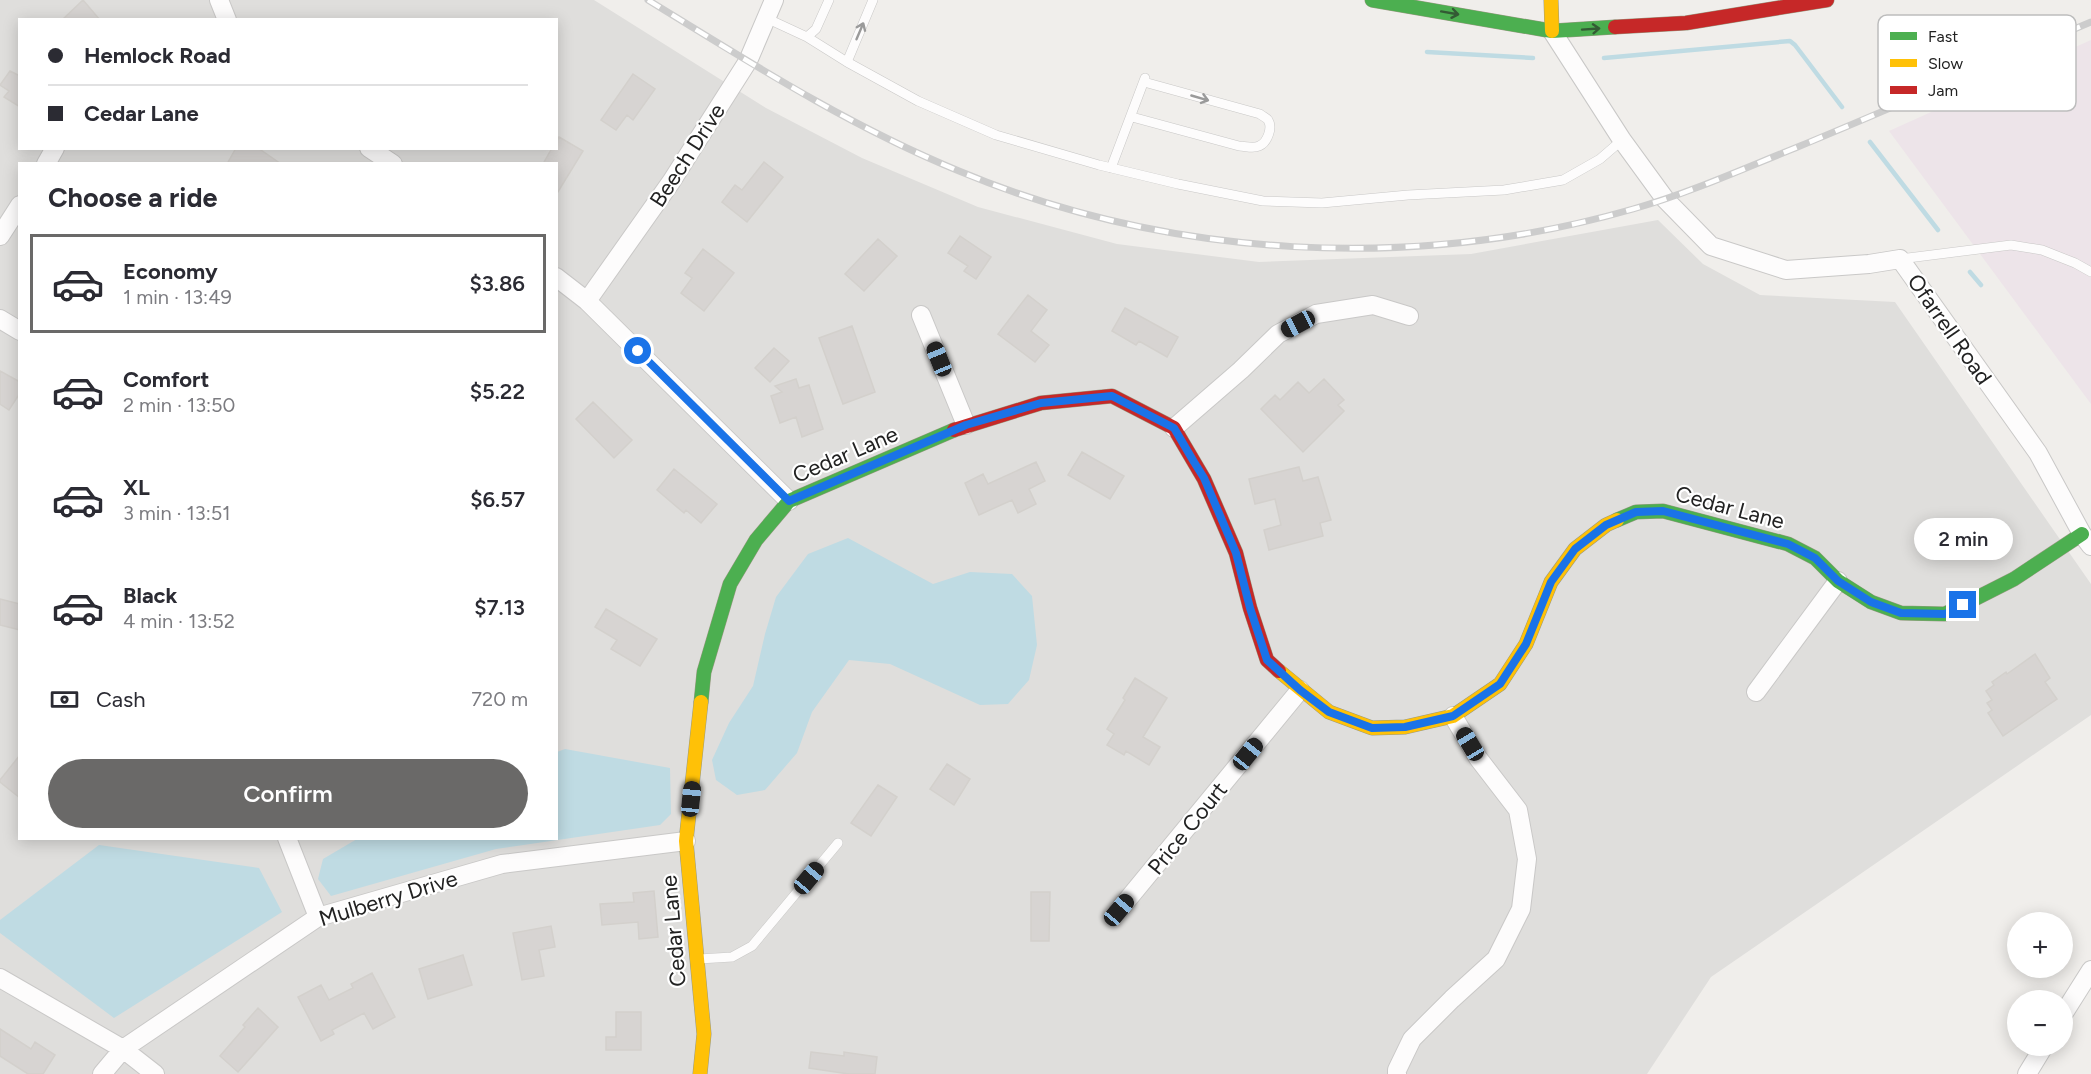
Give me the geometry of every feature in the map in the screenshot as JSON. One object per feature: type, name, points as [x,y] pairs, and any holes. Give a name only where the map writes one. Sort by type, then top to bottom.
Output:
[{"type":"street","points":[[219,0],[226,18]]},
{"type":"street","name":"Beech Drive","points":[[587,301],[671,182],[748,61],[774,0]]},
{"type":"street","points":[[1372,0],[1552,31],[1686,23],[1827,0]]},
{"type":"street","points":[[1551,0],[1552,31]]},
{"type":"street","name":"Ofarrell Road","points":[[1552,31],[1622,140],[1665,199],[1712,246],[1786,270],[1869,264],[1900,259],[2038,453],[2086,540]]},
{"type":"street","points":[[372,150],[390,162]]},
{"type":"street","points":[[0,236],[18,208]]},
{"type":"street","points":[[558,279],[587,301],[789,501]]},
{"type":"street","points":[[1174,428],[1241,370],[1278,334],[1316,314],[1373,304],[1409,316]]},
{"type":"street","points":[[921,315],[966,425]]},
{"type":"street","points":[[0,319],[18,329]]},
{"type":"street","name":"Cedar Lane","points":[[700,1074],[704,1034],[686,841],[704,672],[730,584],[756,540],[789,501],[966,425],[1041,403],[1112,396],[1174,428],[1204,478],[1236,553],[1250,608],[1267,660],[1329,712],[1372,728],[1405,727],[1453,716],[1500,684],[1526,644],[1551,582],[1575,549],[1606,525],[1636,512],[1663,511],[1788,544],[1815,558],[1838,581],[1871,602],[1901,613],[1945,614],[2086,540]]},
{"type":"street","points":[[1756,692],[1838,581]]},
{"type":"street","name":"Price Court","points":[[1119,910],[1300,690]]},
{"type":"street","points":[[1397,1074],[1412,1039],[1496,959],[1521,909],[1527,859],[1518,810],[1478,758],[1453,716]]},
{"type":"street","points":[[288,840],[318,917]]},
{"type":"street","name":"Mulberry Drive","points":[[102,1074],[123,1049],[318,917],[502,864],[686,841]]},
{"type":"street","points":[[2073,1000],[2090,974]]},
{"type":"street","points":[[0,978],[123,1049],[155,1074]]},
{"type":"street","points":[[2027,1074],[2038,1056]]},
{"type":"lane","points":[[807,37],[816,29],[829,0]]},
{"type":"lane","points":[[846,62],[873,0]]},
{"type":"lane","points":[[766,18],[807,37],[846,62],[918,100],[996,135],[1112,168],[1263,201],[1322,203],[1408,195],[1504,190],[1563,180],[1600,159],[1622,140]]},
{"type":"lane","points":[[1112,168],[1145,79],[1260,114],[1268,119],[1270,125],[1268,138],[1263,145],[1256,148],[1239,146],[1132,117]]},
{"type":"lane","points":[[1900,259],[2011,245],[2042,250],[2075,262],[2091,272]]},
{"type":"lane","points":[[697,959],[732,957],[752,946],[838,843]]},
{"type":"shaded area","points":[[0,0],[594,0],[766,108],[862,158],[978,207],[1117,244],[1259,262],[1471,254],[1658,220],[1703,264],[1760,295],[1895,302],[2091,584],[2091,715],[1711,977],[1647,1074],[0,1074]]},
{"type":"shaded area","points":[[2091,40],[2091,404],[1889,131],[1933,111],[2076,111],[2076,47]]},
{"type":"water","points":[[848,538],[933,584],[970,572],[1012,574],[1032,596],[1037,645],[1029,680],[1008,704],[980,705],[890,664],[849,660],[812,712],[797,753],[765,790],[737,795],[716,780],[712,760],[729,723],[753,686],[776,597],[808,554]]},
{"type":"water","points":[[565,749],[670,768],[671,814],[660,825],[558,840],[558,752]]},
{"type":"water","points":[[355,840],[558,840],[496,849],[331,896],[318,879],[323,859]]},
{"type":"water","points":[[99,845],[259,868],[282,912],[114,1018],[0,933],[0,920]]},
{"type":"building","points":[[83,0],[98,18],[64,18]]},
{"type":"building","points":[[10,71],[18,75],[18,106],[4,97],[9,91],[0,85]]},
{"type":"building","points":[[633,74],[655,89],[633,120],[627,115],[616,130],[601,120]]},
{"type":"building","points":[[559,137],[583,151],[558,192],[558,162],[544,162],[551,150],[558,150]]},
{"type":"building","points":[[235,150],[261,150],[278,162],[228,162]]},
{"type":"building","points":[[764,162],[783,177],[747,222],[722,202],[735,185],[742,190]]},
{"type":"building","points":[[960,236],[991,257],[976,279],[964,271],[968,266],[948,253]]},
{"type":"building","points":[[878,239],[897,256],[864,291],[845,274]]},
{"type":"building","points":[[703,249],[734,273],[704,311],[681,293],[692,278],[685,273]]},
{"type":"building","points":[[1028,295],[1047,310],[1031,331],[1049,345],[1035,362],[998,334]]},
{"type":"building","points":[[1125,308],[1178,337],[1167,357],[1139,341],[1136,345],[1112,331]]},
{"type":"building","points":[[852,326],[875,392],[843,404],[819,338]]},
{"type":"building","points":[[774,348],[789,361],[770,382],[755,368]]},
{"type":"building","points":[[0,371],[18,381],[18,396],[9,410],[0,404]]},
{"type":"building","points":[[796,379],[799,388],[809,385],[823,429],[802,437],[796,417],[780,423],[771,396],[782,392],[775,386]]},
{"type":"building","points":[[1324,379],[1344,400],[1338,405],[1344,411],[1303,452],[1261,409],[1275,395],[1280,400],[1298,382],[1309,393]]},
{"type":"building","points":[[593,402],[632,440],[614,458],[576,419]]},
{"type":"building","points":[[1082,452],[1124,476],[1110,499],[1068,475]]},
{"type":"building","points":[[1036,462],[1045,481],[1029,489],[1036,504],[1018,513],[1012,500],[979,515],[965,483],[983,474],[988,484]]},
{"type":"building","points":[[1299,467],[1303,481],[1318,477],[1331,520],[1320,523],[1323,536],[1269,550],[1264,530],[1281,525],[1275,499],[1255,504],[1249,479]]},
{"type":"building","points":[[674,469],[717,504],[701,523],[686,510],[684,513],[657,490]]},
{"type":"building","points":[[0,599],[18,604],[18,630],[0,625]]},
{"type":"building","points":[[606,609],[657,639],[640,666],[611,649],[617,640],[595,627]]},
{"type":"building","points":[[2035,654],[2050,678],[2045,682],[2057,699],[2003,736],[1988,713],[1992,710],[1987,703],[1992,700],[1986,691],[1994,685],[1992,682]]},
{"type":"building","points":[[1135,678],[1167,698],[1143,737],[1160,747],[1149,765],[1126,751],[1124,755],[1107,745],[1114,734],[1107,729],[1125,700],[1123,698]]},
{"type":"building","points":[[18,758],[18,796],[0,780]]},
{"type":"building","points":[[947,764],[970,779],[954,805],[930,789]]},
{"type":"building","points":[[878,785],[897,797],[871,836],[851,823]]},
{"type":"building","points":[[654,891],[658,937],[639,939],[638,922],[602,925],[600,904],[634,902],[633,893]]},
{"type":"building","points":[[1031,892],[1050,892],[1049,941],[1031,941]]},
{"type":"building","points":[[551,926],[555,947],[539,950],[544,976],[522,980],[513,933]]},
{"type":"building","points":[[463,955],[472,985],[428,999],[419,969]]},
{"type":"building","points":[[372,973],[395,1017],[373,1029],[364,1013],[332,1030],[334,1034],[321,1041],[298,997],[321,985],[329,1000],[353,988],[351,984]]},
{"type":"building","points":[[258,1008],[278,1027],[238,1072],[220,1056]]},
{"type":"building","points":[[616,1012],[641,1012],[641,1050],[606,1050],[606,1037],[616,1037]]},
{"type":"building","points":[[0,1029],[31,1049],[35,1042],[55,1055],[43,1074],[28,1074],[0,1056]]},
{"type":"building","points":[[811,1052],[844,1056],[844,1052],[877,1057],[875,1074],[849,1074],[809,1068]]},
{"type":"waterway","points":[[1604,58],[1790,41],[1842,107]]},
{"type":"waterway","points":[[1427,52],[1533,58]]},
{"type":"waterway","points":[[1870,142],[1938,230]]},
{"type":"waterway","points":[[1970,272],[1981,285]]},
{"type":"railway","points":[[648,0],[800,92],[878,134],[959,171],[1039,200],[1122,223],[1207,238],[1293,247],[1379,248],[1465,242],[1550,229],[1633,209],[1675,196],[1885,111]]},
{"type":"railway","points":[[2076,28],[2091,22]]},
{"type":"traffic: fast","points":[[1372,0],[1552,31],[1615,27]]},
{"type":"traffic: fast","points":[[701,702],[704,672],[730,584],[756,540],[789,501],[954,430]]},
{"type":"traffic: fast","points":[[1617,520],[1636,512],[1663,511],[1788,544],[1815,558],[1838,581],[1871,602],[1901,613],[1945,614],[2014,579],[2082,534]]},
{"type":"traffic: slow","points":[[1551,0],[1552,31]]},
{"type":"traffic: slow","points":[[1279,671],[1329,712],[1372,728],[1405,727],[1453,716],[1500,684],[1526,644],[1551,582],[1575,549],[1606,525],[1617,520]]},
{"type":"traffic: slow","points":[[700,1074],[704,1034],[686,841],[701,702]]},
{"type":"traffic: jam","points":[[1615,27],[1686,23],[1827,0]]},
{"type":"traffic: jam","points":[[954,430],[1041,403],[1112,396],[1174,428],[1204,479],[1236,553],[1250,608],[1267,660],[1279,671]]},
{"type":"route","points":[[638,351],[789,501],[966,425],[1041,403],[1112,396],[1174,428],[1204,478],[1236,553],[1250,608],[1267,660],[1329,712],[1372,728],[1405,727],[1453,716],[1500,684],[1526,644],[1551,582],[1575,549],[1606,525],[1636,512],[1663,511],[1788,544],[1815,558],[1838,581],[1871,602],[1901,613],[1945,614],[1963,605]]}]
